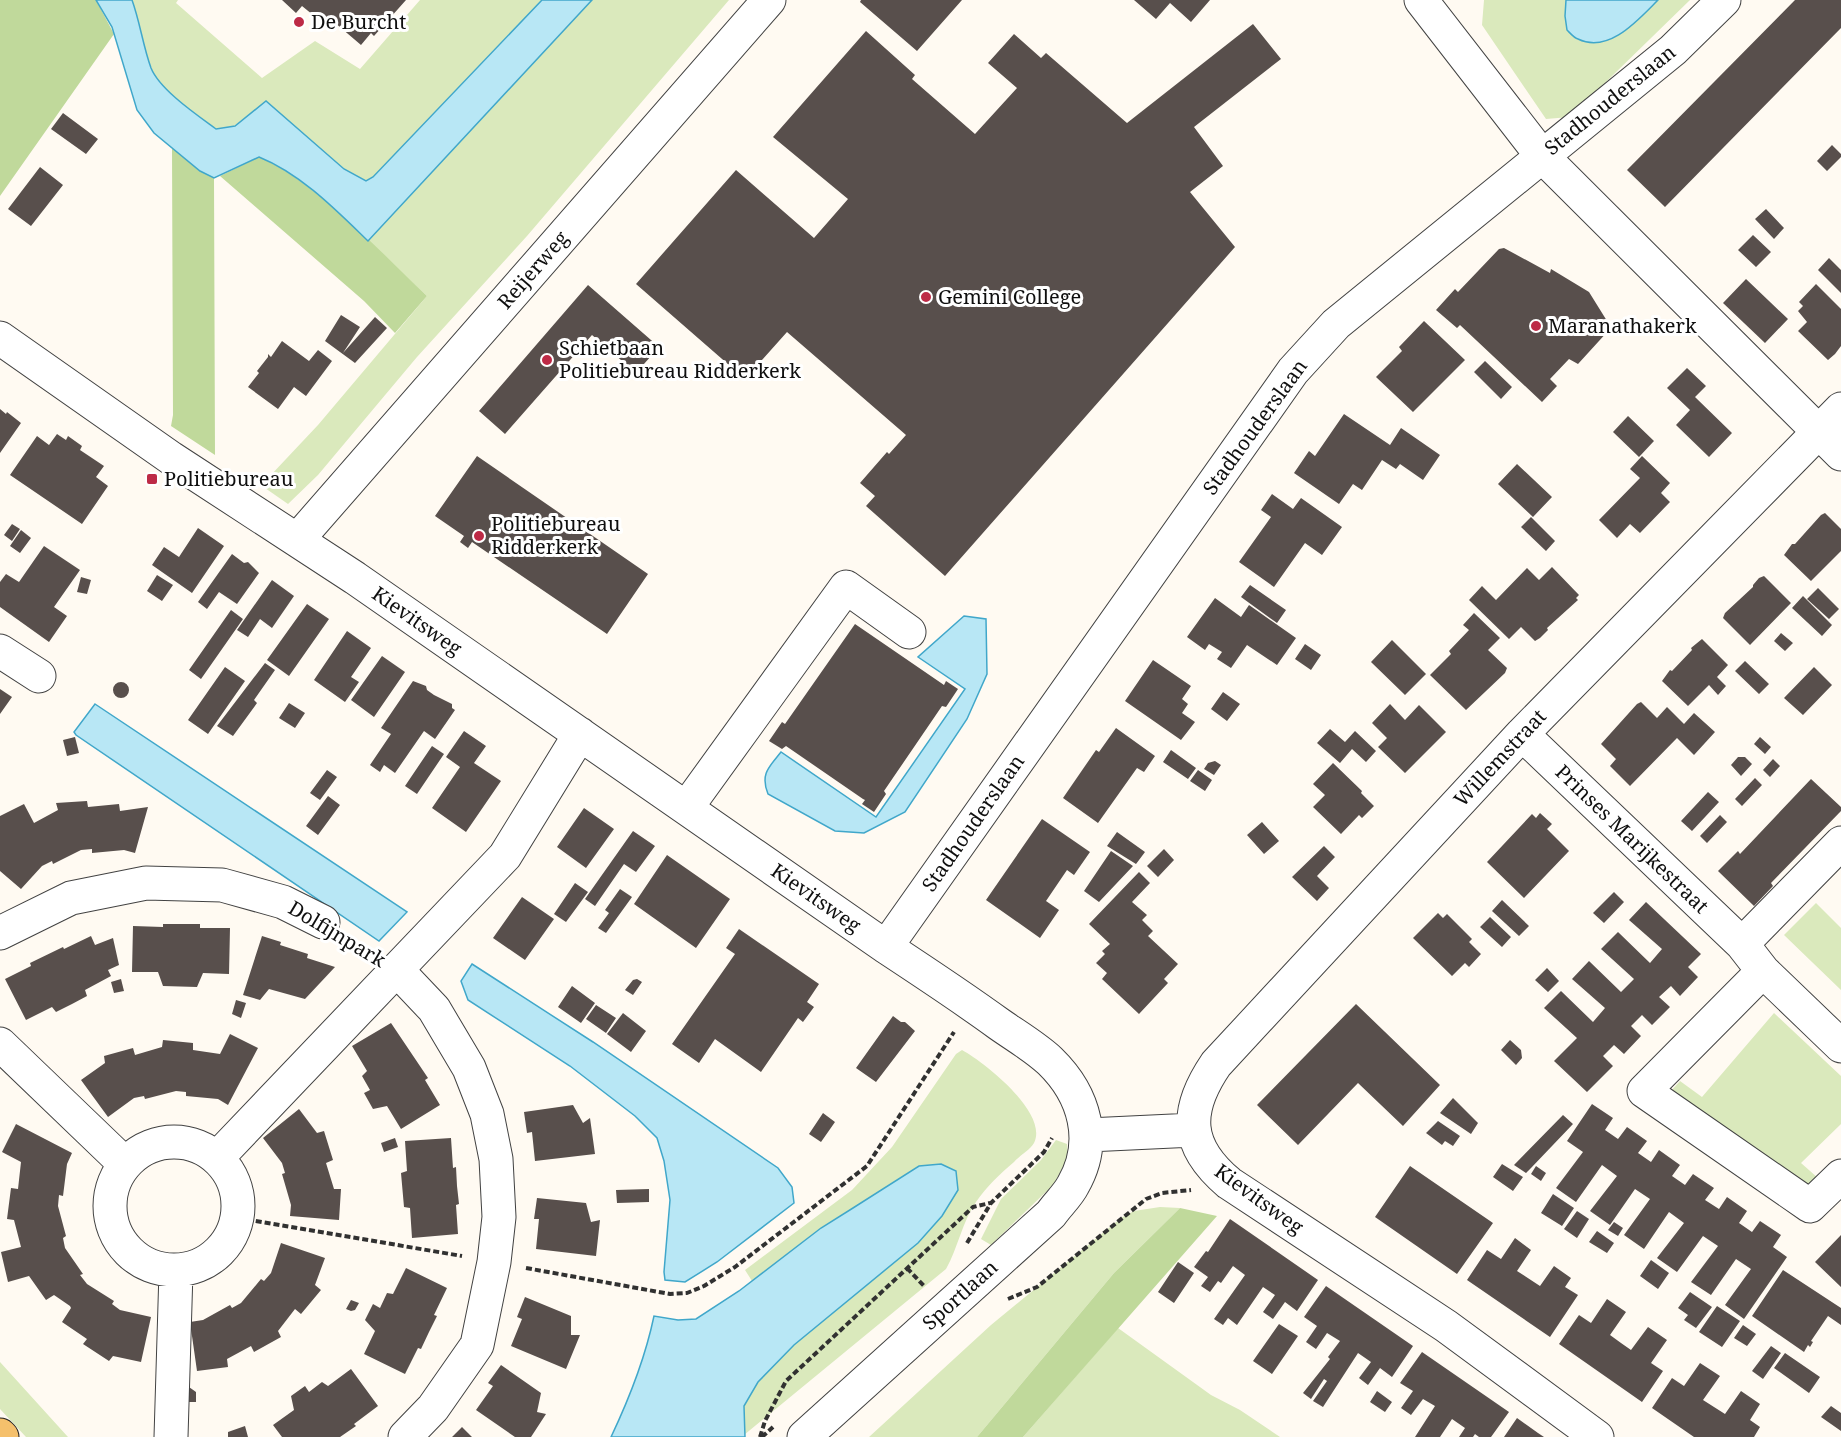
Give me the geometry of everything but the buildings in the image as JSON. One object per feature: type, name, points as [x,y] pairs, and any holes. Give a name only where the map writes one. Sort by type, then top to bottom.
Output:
[{"type":"street","name":"Reijerweg","points":[[298,540],[769,0]]},
{"type":"street","name":"Stadhouderslaan","points":[[886,947],[1293,371],[1336,324],[1673,50],[1724,0]]},
{"type":"street","points":[[1423,1],[1542,156],[1834,432]]},
{"type":"street","name":"Kievitsweg","points":[[0,338],[171,458],[298,540],[687,807],[1049,1060],[1065,1076],[1084,1113],[1088,1135]]},
{"type":"street","name":"Willemstraat","points":[[1194,1130],[1199,1095],[1216,1064],[1522,734],[1834,432]]},
{"type":"street","points":[[687,807],[846,587],[909,632]]},
{"type":"street","points":[[0,651],[39,676]]},
{"type":"street","name":"Dolfijnpark","points":[[217,1158],[505,856],[580,734]]},
{"type":"street","name":"Prinses Marijkestraat","points":[[1522,734],[1742,944],[1763,971],[1841,1046]]},
{"type":"street","points":[[1742,944],[1841,843]]},
{"type":"street","name":"Dolfijnpark","points":[[0,933],[71,898],[146,883],[222,885],[284,902],[323,922]]},
{"type":"street","name":"Dolfijnpark","points":[[397,970],[434,1010],[469,1068],[487,1114],[496,1159],[499,1217],[494,1262],[477,1345],[433,1408],[405,1437]]},
{"type":"street","points":[[1763,971],[1644,1091],[1810,1206],[1841,1176]]},
{"type":"street","points":[[0,1044],[125,1164]]},
{"type":"street","name":"Kievitsweg","points":[[1194,1130],[1197,1144],[1215,1170],[1229,1183],[1446,1326],[1597,1437]]},
{"type":"street","points":[[1088,1135],[1194,1130]]},
{"type":"street","name":"Sportlaan","points":[[812,1434],[1051,1214],[1073,1186],[1083,1164],[1088,1135]]},
{"type":"street","points":[[180,1142],[200,1147],[217,1158],[231,1175],[238,1196],[238,1218],[231,1239],[217,1256],[198,1267],[176,1271],[155,1268],[136,1259],[121,1243],[112,1224],[110,1203],[114,1182],[125,1164],[141,1151],[160,1143],[180,1142]]},
{"type":"street","points":[[171,1437],[176,1271]]},
{"type":"path","name":"Dolfijnpark","points":[[323,922],[397,970]]},
{"type":"path","points":[[238,1218],[670,1294],[687,1293],[704,1286],[735,1267],[867,1166],[973,1005]]},
{"type":"path","points":[[1007,1299],[1037,1287],[1146,1199],[1162,1193],[1195,1189],[1215,1170]]},
{"type":"path","points":[[760,1437],[765,1421],[786,1380],[973,1207],[991,1203]]},
{"type":"green space","points":[[0,0],[96,0],[114,34],[0,196]]},
{"type":"green space","points":[[132,0],[178,0],[176,3],[262,78],[315,41],[360,69],[420,0],[542,0],[373,177],[366,181],[344,169],[266,102],[234,126],[216,129],[189,109],[162,85],[151,68]]},
{"type":"green space","points":[[592,0],[729,0],[527,236],[417,357],[318,475],[288,504],[265,488],[270,476],[318,425],[427,296],[368,241]]},
{"type":"green space","points":[[1484,0],[1566,0],[1565,16],[1619,35],[1658,0],[1690,0],[1570,117],[1546,119],[1482,25]]},
{"type":"green space","points":[[172,148],[200,171],[214,178],[215,455],[171,426],[173,415]]},
{"type":"green space","points":[[259,157],[281,168],[325,200],[427,296],[395,333],[364,301],[220,176]]},
{"type":"green space","points":[[1816,903],[1841,928],[1841,990],[1784,935]]},
{"type":"green space","points":[[1774,1013],[1841,1076],[1841,1124],[1801,1163],[1818,1178],[1807,1189],[1671,1091],[1680,1081],[1702,1097]]},
{"type":"green space","points":[[962,1050],[985,1065],[1024,1104],[1036,1131],[1034,1143],[994,1180],[976,1202],[946,1269],[744,1435],[744,1406],[758,1382],[794,1345],[918,1243],[942,1216],[886,1188],[821,1228],[752,1281],[745,1270],[852,1190],[892,1147],[956,1054]]},
{"type":"green space","points":[[1056,1140],[1067,1144],[1068,1158],[1053,1185],[991,1245],[981,1239],[1001,1199],[1041,1160]]},
{"type":"green space","points":[[1160,1207],[1180,1208],[1114,1273],[977,1437],[869,1437],[991,1325],[1121,1218],[1134,1211]]},
{"type":"green space","points":[[1180,1208],[1217,1216],[1023,1437],[977,1437],[1114,1273]]},
{"type":"green space","points":[[1118,1328],[1211,1395],[1240,1410],[1280,1437],[1023,1437]]},
{"type":"green space","points":[[0,1362],[68,1437],[26,1437],[0,1409]]},
{"type":"water","points":[[96,0],[132,0],[148,60],[156,76],[180,102],[216,129],[235,126],[266,101],[344,169],[366,181],[373,177],[542,0],[592,0],[368,241],[304,183],[274,164],[259,157],[214,178],[200,171],[154,133],[137,110],[112,27]]},
{"type":"water","points":[[1566,0],[1658,0],[1622,33],[1612,39],[1590,42],[1577,38],[1567,30]]},
{"type":"water","points":[[964,616],[986,619],[987,674],[967,719],[905,812],[864,833],[835,831],[768,794],[765,776],[781,752],[876,817],[965,689],[918,657]]},
{"type":"water","points":[[95,704],[407,912],[379,941],[76,735],[74,732]]},
{"type":"water","points":[[472,964],[593,1042],[778,1168],[792,1187],[794,1203],[717,1262],[685,1282],[665,1280],[670,1200],[664,1161],[657,1138],[635,1116],[570,1066],[468,1000],[461,981]]},
{"type":"water","points":[[941,1164],[956,1171],[958,1190],[942,1216],[918,1243],[794,1345],[758,1382],[744,1406],[745,1437],[611,1437],[636,1378],[654,1316],[678,1320],[696,1319],[739,1291],[821,1228],[919,1166]]},
{"type":"place","name":"De Burcht","points":[[299,22]]},
{"type":"place","name":"Gemini College","points":[[926,297]]},
{"type":"place","name":"Maranathakerk","points":[[1536,326]]},
{"type":"place","name":"Schietbaan Politiebureau Ridderkerk","points":[[547,360]]},
{"type":"place","name":"Politiebureau","points":[[152,479]]},
{"type":"place","name":"Politiebureau Ridderkerk","points":[[479,536]]}]
